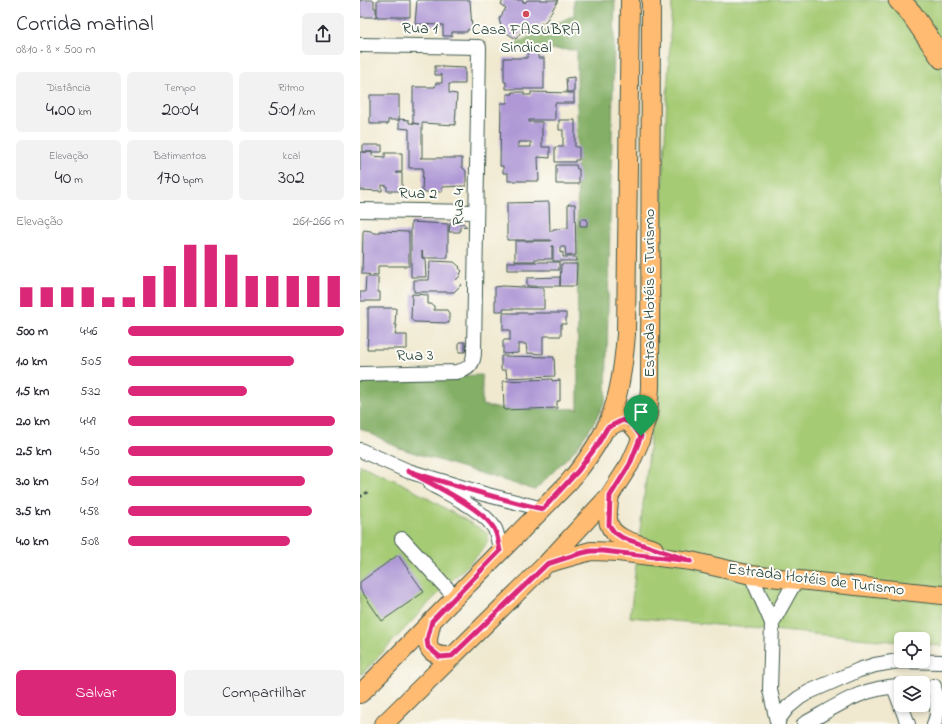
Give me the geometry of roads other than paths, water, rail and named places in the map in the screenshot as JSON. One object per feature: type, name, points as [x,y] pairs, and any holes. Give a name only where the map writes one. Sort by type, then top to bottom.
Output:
[{"type":"highway","points":[[899,0],[911,13],[942,58]]},
{"type":"main road","name":"Estrada Hotéis e Turismo","points":[[360,694],[543,509],[578,471],[598,444],[607,428],[620,390],[624,368],[626,334],[630,0]]},
{"type":"main road","name":"Estrada Hotéis e Turismo","points":[[384,724],[547,564],[610,496],[630,464],[641,436],[648,414],[650,387],[651,0]]},
{"type":"main road","points":[[607,428],[618,422],[626,420],[641,436]]},
{"type":"main road","name":"Estrada Hotéis de Turismo","points":[[610,496],[608,520],[611,529],[616,534],[630,541],[691,561],[751,575],[797,578],[942,595]]},
{"type":"main road","name":"Estrada Hotéis de Turismo","points":[[547,564],[591,551],[691,561]]},
{"type":"main road","points":[[432,621],[427,640],[428,647],[440,657],[452,656]]},
{"type":"street","name":"Rua 1","points":[[360,45],[479,47]]},
{"type":"street","name":"Rua 4","points":[[470,367],[474,357],[479,47]]},
{"type":"street","name":"Rua 2","points":[[360,210],[476,212]]},
{"type":"street","name":"Rua 3","points":[[360,374],[444,373],[462,371],[470,367]]},
{"type":"street","points":[[360,450],[408,471],[469,506],[486,518],[494,528],[500,551]]},
{"type":"street","points":[[408,471],[484,494],[543,509]]},
{"type":"street","points":[[402,539],[455,597]]},
{"type":"street","points":[[751,575],[772,623],[770,690],[777,723]]},
{"type":"street","points":[[772,623],[797,578]]},
{"type":"street","points":[[777,723],[788,707],[799,698],[815,689],[859,670],[898,661],[942,662]]},
{"type":"street","points":[[933,686],[937,709],[937,716],[934,724]]},
{"type":"street","points":[[804,724],[858,694],[875,689],[894,687]]},
{"type":"street","points":[[904,712],[908,724]]},
{"type":"place","name":"Casa FASUBRA Sindical","points":[[526,14]]}]
